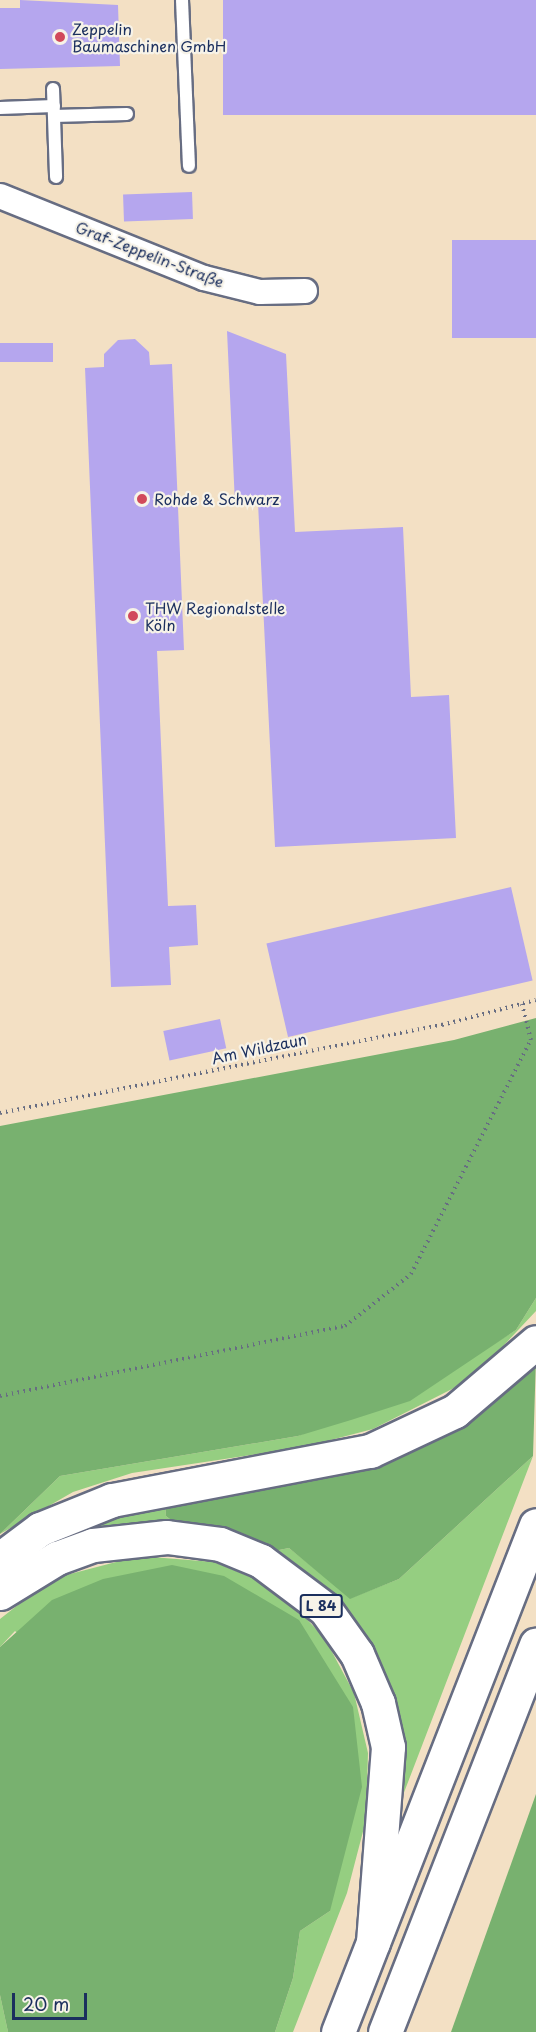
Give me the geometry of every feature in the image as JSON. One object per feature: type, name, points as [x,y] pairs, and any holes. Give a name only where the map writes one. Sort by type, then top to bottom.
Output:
[{"type":"highway","points":[[0,1559],[40,1529],[112,1500],[370,1451],[455,1411],[536,1342]]},
{"type":"highway","name":"L 84","points":[[338,2032],[536,1526]]},
{"type":"highway","name":"L 84","points":[[0,1593],[23,1576],[93,1545],[167,1537],[220,1544],[261,1561],[325,1610],[357,1654],[378,1703],[388,1747],[373,1942]]},
{"type":"highway","points":[[385,2032],[536,1644]]},
{"type":"street","name":"Graf-Zeppelin-Straße","points":[[0,196],[204,278],[260,292],[305,291]]},
{"type":"lane","points":[[182,0],[189,166]]},
{"type":"lane","points":[[53,89],[56,177]]},
{"type":"lane","points":[[0,108],[127,114]]},
{"type":"path","name":"Am Wildzaun","points":[[0,1113],[536,1000]]},
{"type":"path","points":[[0,1396],[345,1326],[411,1274],[531,1040],[522,1004]]},
{"type":"green space","points":[[536,1018],[536,1298],[516,1330],[410,1401],[351,1420],[298,1436],[60,1476],[0,1534],[0,1126],[454,1040]]},
{"type":"green space","points":[[536,1298],[536,1311],[490,1360],[456,1387],[373,1429],[304,1447],[132,1473],[73,1492],[0,1534],[60,1476],[298,1436],[444,1375],[516,1330]]},
{"type":"green space","points":[[536,1357],[533,1456],[399,1579],[350,1599],[289,1548],[264,1553],[181,1528],[166,1516],[165,1504],[445,1429],[509,1387]]},
{"type":"green space","points":[[533,1456],[400,1803],[386,1697],[264,1553],[289,1548],[351,1598],[399,1579]]},
{"type":"green space","points":[[165,1504],[166,1516],[181,1528],[0,1570],[56,1530]]},
{"type":"green space","points":[[139,1556],[214,1562],[253,1578],[290,1602],[324,1637],[354,1693],[368,1753],[366,1820],[347,1893],[293,2032],[275,2032],[293,1978],[300,1931],[330,1911],[15,1631],[0,1647],[0,1619],[51,1579]]},
{"type":"green space","points":[[172,1565],[224,1576],[299,1620],[353,1707],[362,1787],[330,1911],[300,1931],[293,1978],[275,2032],[8,2032],[0,1995],[0,1647],[52,1600],[103,1579]]},
{"type":"green space","points":[[536,1794],[536,2032],[451,2032]]},
{"type":"green space","points":[[0,1995],[8,2032],[0,2032]]},
{"type":"building","name":"Zeppelin Baumaschinen GmbH","points":[[20,0],[118,5],[120,66],[0,69],[0,8],[20,8]]},
{"type":"building","points":[[223,0],[536,0],[536,115],[223,115]]},
{"type":"building","points":[[192,192],[193,219],[124,221],[123,194]]},
{"type":"building","points":[[452,240],[536,240],[536,338],[452,338]]},
{"type":"building","points":[[227,331],[286,354],[295,532],[403,527],[411,697],[449,695],[456,838],[275,847],[258,503],[235,504]]},
{"type":"building","points":[[135,339],[149,352],[150,365],[172,364],[184,650],[157,651],[168,906],[196,905],[198,945],[169,947],[171,985],[111,987],[85,368],[104,367],[104,354],[118,340]]},
{"type":"building","points":[[0,343],[53,343],[53,362],[0,362]]},
{"type":"building","points":[[511,887],[533,981],[288,1037],[266,943]]},
{"type":"building","points":[[220,1019],[226,1048],[170,1060],[163,1031]]},
{"type":"place","name":"Zeppelin Baumaschinen GmbH","points":[[60,37]]},
{"type":"place","name":"Rohde & Schwarz","points":[[142,499]]},
{"type":"place","name":"THW Regionalstelle Köln","points":[[133,616]]}]
